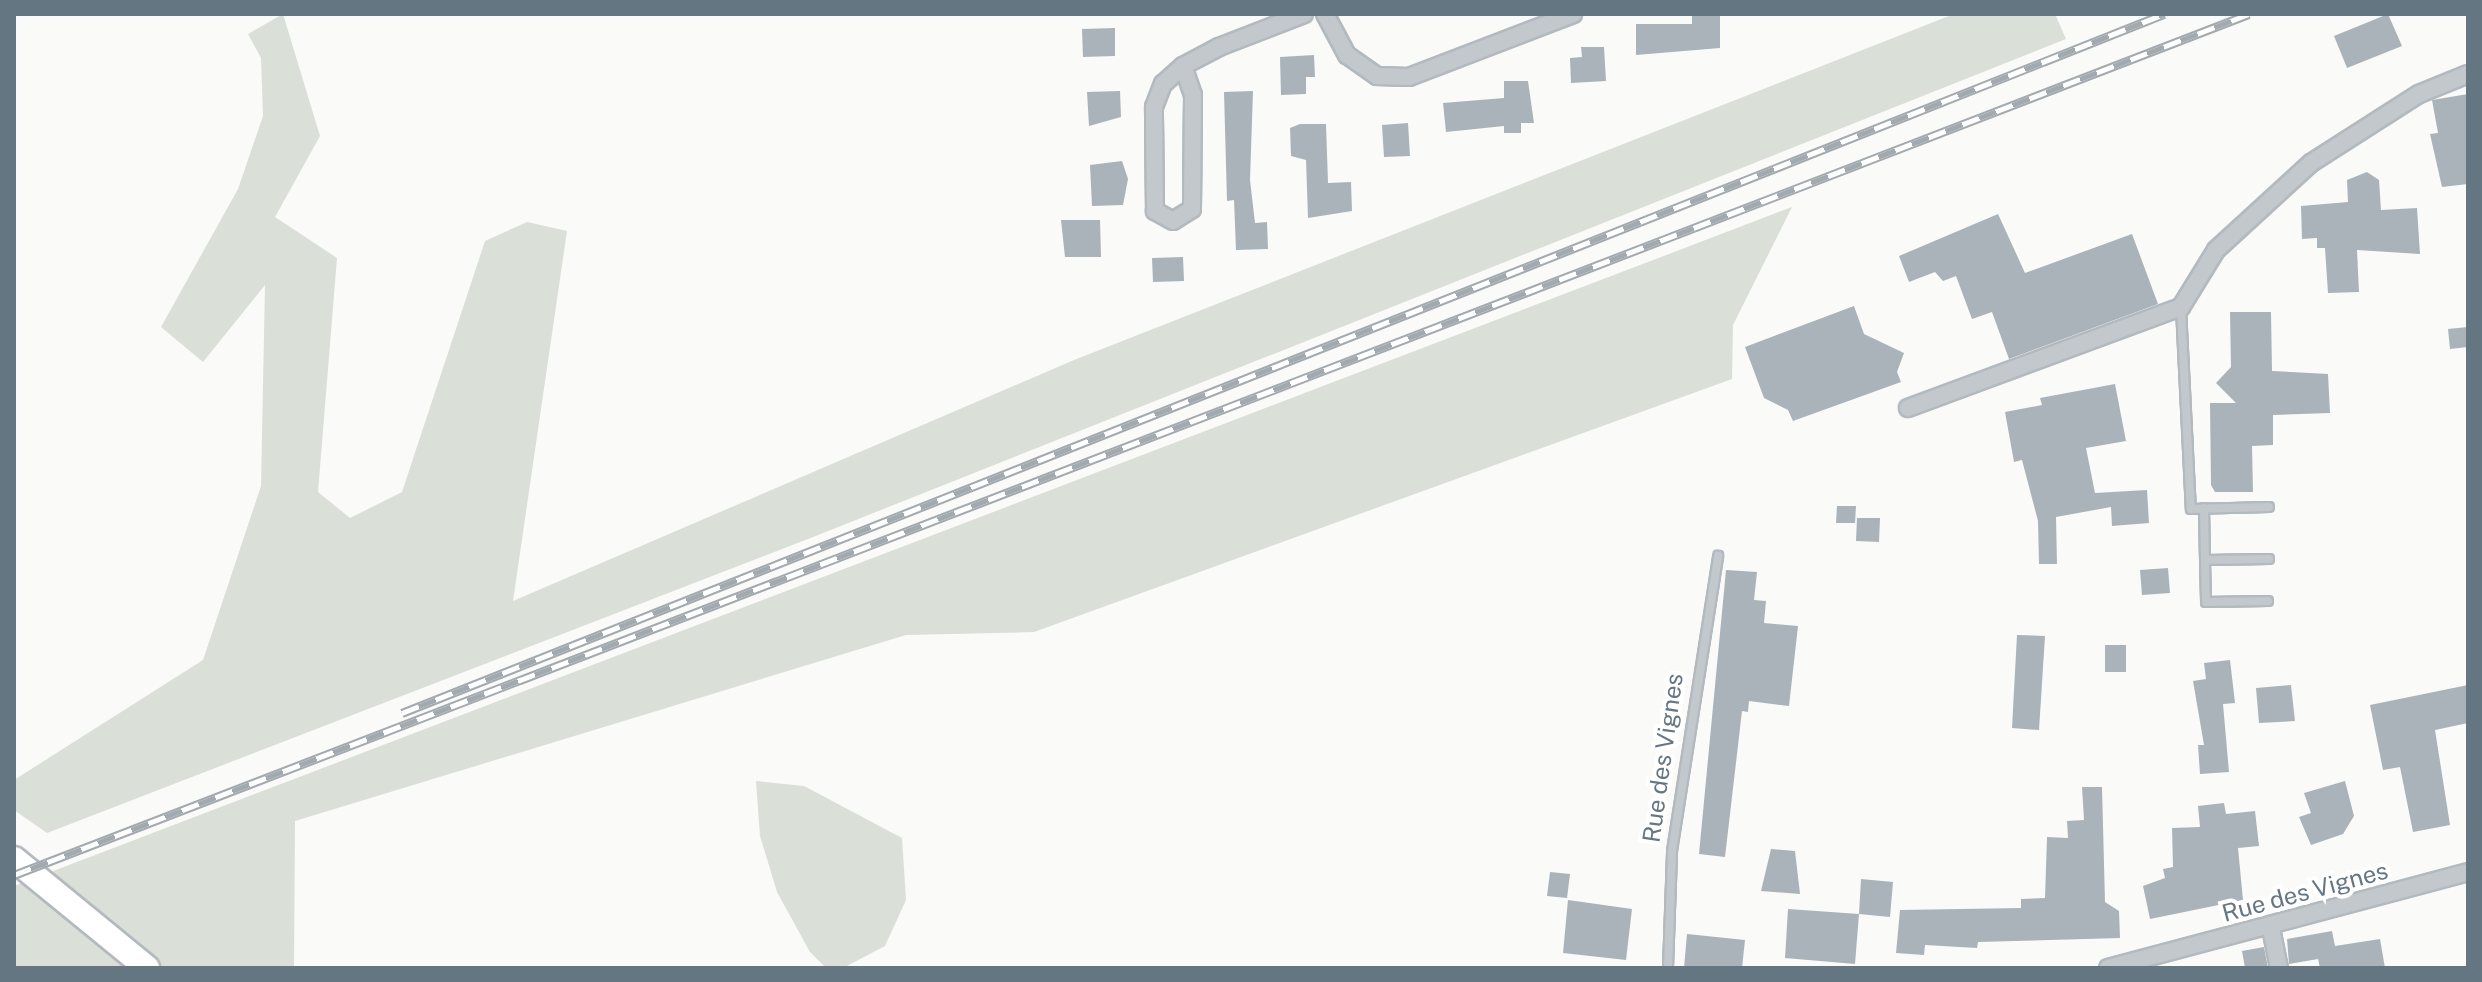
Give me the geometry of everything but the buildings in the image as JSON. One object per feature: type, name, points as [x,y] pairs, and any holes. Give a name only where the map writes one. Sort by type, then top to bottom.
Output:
[{"type":"main road","points":[[14,859],[147,968]]},
{"type":"street","points":[[1183,66],[1193,95],[1192,209],[1173,221],[1155,211],[1154,107],[1163,84],[1183,66],[1304,14]]},
{"type":"street","points":[[1325,14],[1347,55],[1377,76],[1409,77],[1573,14]]},
{"type":"street","points":[[1908,408],[2181,307],[2216,250],[2311,163],[2419,94],[2468,74]]},
{"type":"street","name":"Rue des Vignes","points":[[2108,968],[2271,928],[2468,872]]},
{"type":"street","points":[[2271,928],[2279,968]]},
{"type":"lane","points":[[2181,307],[2191,509],[2269,507]]},
{"type":"lane","points":[[2204,508],[2206,602],[2268,601]]},
{"type":"lane","name":"Rue des Vignes","points":[[1668,968],[1672,851],[1718,556]]},
{"type":"lane","points":[[2205,560],[2269,559]]},
{"type":"shaded area","points":[[283,14],[320,136],[275,217],[337,258],[318,492],[350,518],[402,492],[485,241],[527,222],[567,231],[513,601],[1074,360],[1954,14],[2055,14],[2066,39],[808,539],[47,833],[14,810],[14,780],[203,660],[261,486],[265,285],[203,362],[161,327],[238,189],[263,116],[261,58],[248,34]]},
{"type":"shaded area","points":[[1792,207],[1733,325],[1732,379],[1034,632],[906,635],[295,821],[294,968],[14,968],[14,886]]},
{"type":"shaded area","points":[[756,781],[804,786],[902,838],[906,900],[885,946],[843,968],[826,968],[810,952],[777,892],[760,836]]},
{"type":"railway","points":[[402,713],[2164,14]]},
{"type":"railway","points":[[14,875],[2249,14]]}]
